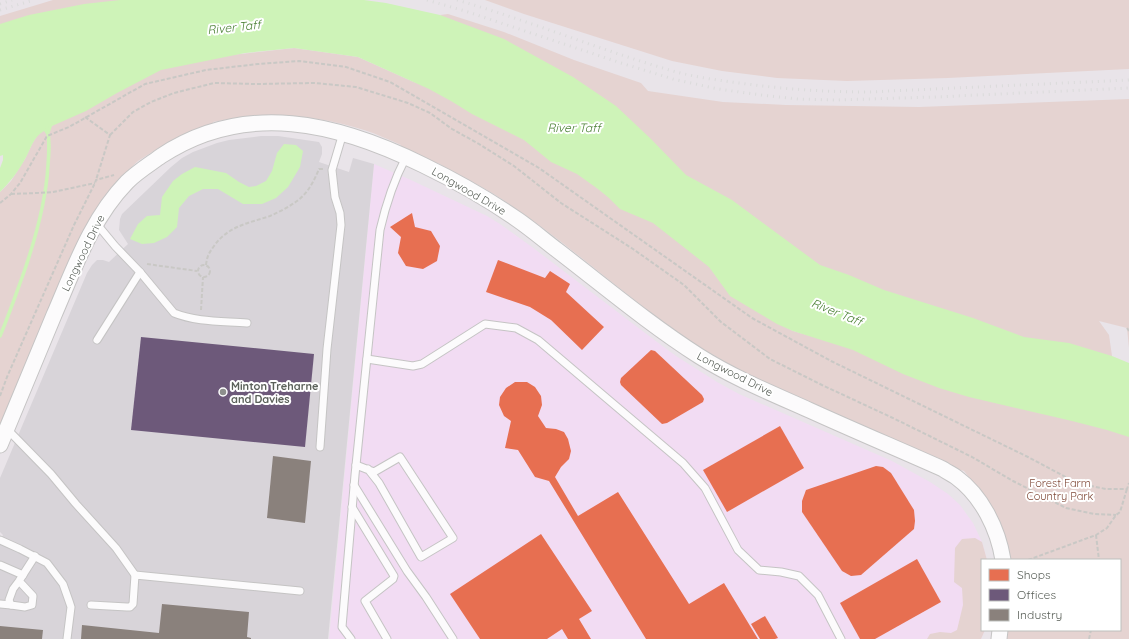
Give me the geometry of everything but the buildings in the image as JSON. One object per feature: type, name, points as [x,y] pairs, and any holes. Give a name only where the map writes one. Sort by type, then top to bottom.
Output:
[{"type":"street","name":"Longwood Drive","points":[[0,445],[78,258],[96,223],[110,202],[130,179],[168,151],[207,133],[245,125],[282,123],[304,124],[317,126],[368,141],[406,156],[462,186],[519,221],[674,340],[714,365],[752,384],[943,469],[957,478],[973,494],[987,513],[992,522],[1003,559]]},
{"type":"lane","points":[[320,447],[326,349],[341,225],[340,213],[335,197],[332,170],[343,133]]},
{"type":"lane","points":[[351,639],[342,627],[354,485],[380,230],[383,215],[397,174],[406,156]]},
{"type":"lane","points":[[96,223],[174,313],[180,316],[200,319],[247,323]]},
{"type":"lane","points":[[97,340],[140,272]]},
{"type":"lane","points":[[368,358],[413,366],[422,364],[485,324],[516,328],[538,340],[683,463],[705,488],[738,550],[759,570],[781,572],[799,576],[818,595],[841,639]]},
{"type":"lane","points":[[7,428],[51,474],[116,548],[135,575],[134,600],[130,607],[91,605]]},
{"type":"lane","points":[[356,465],[374,472],[400,457],[453,538],[421,557],[379,483],[368,470]]},
{"type":"lane","points":[[354,485],[407,571],[426,596],[453,639]]},
{"type":"lane","points":[[352,507],[394,576],[393,579],[365,601],[387,639]]},
{"type":"lane","points":[[0,540],[47,563],[63,584],[71,608],[67,639]]},
{"type":"lane","points":[[11,605],[9,600],[13,589],[34,556]]},
{"type":"lane","points":[[0,565],[21,578],[33,596],[32,605],[25,607],[0,604]]},
{"type":"lane","points":[[135,575],[300,591]]},
{"type":"path","points":[[0,203],[11,194],[20,183],[47,136],[69,127],[145,84],[206,70],[258,64],[299,62],[346,67],[390,82],[539,168],[752,318],[831,361],[1077,482],[1106,489],[1127,489]]},
{"type":"path","points":[[96,180],[110,135],[133,112],[151,102],[214,83],[315,83],[356,87],[408,103],[430,114],[514,166],[561,203],[633,249],[684,286],[721,322],[770,359],[965,454],[1066,508],[1094,514],[1116,515]]},
{"type":"path","points":[[85,117],[110,135]]},
{"type":"path","points":[[203,277],[207,276],[210,272],[209,267],[206,265],[207,256],[221,237],[235,227],[270,216],[283,210],[307,192],[314,182],[319,169],[332,170]]},
{"type":"path","points":[[11,194],[53,192],[95,183]]},
{"type":"path","points":[[131,262],[197,271],[199,275],[203,277]]},
{"type":"path","points":[[197,271],[201,265],[206,265]]},
{"type":"path","points":[[200,319],[203,277]]},
{"type":"path","points":[[1031,559],[1096,535],[1107,528],[1116,515],[1120,512],[1129,483]]},
{"type":"path","points":[[1096,535],[1099,559]]},
{"type":"shaded area","points":[[261,136],[278,136],[319,142],[322,147],[322,154],[319,162],[349,172],[353,158],[374,164],[328,639],[0,639],[0,541],[3,535],[0,532],[0,478],[87,273],[97,260],[109,262],[128,244],[119,230],[122,214],[182,158],[217,143]]},
{"type":"shaded area","points":[[374,164],[487,216],[500,224],[676,356],[717,382],[739,394],[892,461],[930,482],[948,494],[960,505],[973,523],[982,542],[987,559],[981,559],[981,631],[985,631],[981,639],[329,639]]},
{"type":"green space","points":[[53,0],[161,0],[0,29],[0,16]]},
{"type":"green space","points":[[485,0],[1129,0],[1129,69],[948,78],[847,81],[777,78],[722,71],[672,61],[524,14]]},
{"type":"green space","points":[[448,14],[504,32],[574,60],[641,83],[648,91],[723,102],[786,105],[919,107],[1129,99],[1129,348],[1127,328],[1099,321],[1109,335],[1112,356],[1111,360],[1101,363],[829,277],[440,15]]},
{"type":"green space","name":"Forest Farm Country Park","points":[[294,48],[358,57],[416,83],[426,84],[488,118],[643,213],[696,250],[768,318],[793,331],[1129,426],[1129,639],[1004,639],[1006,631],[1121,631],[1121,559],[1009,559],[977,487],[964,471],[961,470],[953,472],[944,467],[938,458],[879,433],[870,432],[810,407],[809,401],[722,364],[723,361],[712,354],[707,356],[694,347],[692,342],[646,309],[556,238],[509,204],[477,184],[438,163],[437,164],[400,148],[401,145],[378,135],[327,120],[270,115],[251,116],[213,122],[213,124],[186,137],[179,137],[165,144],[138,161],[117,181],[102,199],[102,206],[0,432],[0,192],[11,181],[38,134],[52,126],[96,84],[199,56],[241,54]]},
{"type":"green space","points":[[975,538],[982,542],[987,559],[981,559],[981,631],[985,631],[981,639],[927,639],[930,634],[940,632],[951,633],[957,630],[963,605],[962,588],[954,582],[955,548],[962,539]]},
{"type":"water","name":"River Taff","points":[[120,0],[364,0],[386,3],[440,15],[504,39],[573,77],[616,106],[686,175],[732,200],[820,265],[849,275],[884,290],[973,318],[1024,337],[1069,343],[1112,356],[1129,363],[1129,437],[1107,430],[969,397],[939,388],[903,374],[853,350],[793,331],[777,324],[730,296],[709,267],[653,223],[620,209],[598,189],[577,174],[551,162],[524,140],[472,114],[429,89],[358,57],[294,48],[245,53],[161,70],[86,111],[52,126],[50,132],[46,134],[44,131],[37,136],[17,173],[0,192],[0,168],[3,155],[0,156],[0,24],[29,15],[84,4]]},
{"type":"water","points":[[284,144],[296,145],[303,151],[300,167],[288,187],[276,198],[262,204],[243,204],[218,189],[203,189],[189,196],[179,208],[177,227],[167,237],[154,243],[142,244],[130,239],[138,224],[147,216],[160,215],[162,197],[173,181],[182,174],[195,167],[226,173],[249,187],[256,186],[266,181],[272,171],[277,153]]},
{"type":"waterway","points":[[0,336],[33,246],[40,219],[47,179],[49,151],[47,128]]},
{"type":"railway","points":[[0,4],[12,0]]},
{"type":"railway","points":[[0,10],[34,0]]},
{"type":"railway","points":[[427,0],[673,79],[718,89],[761,95],[798,99],[835,100],[1129,88]]},
{"type":"railway","points":[[457,0],[673,71],[706,78],[755,85],[820,91],[869,92],[1129,80]]},
{"type":"place","name":"Minton Treharne and Davies","points":[[223,392]]}]
